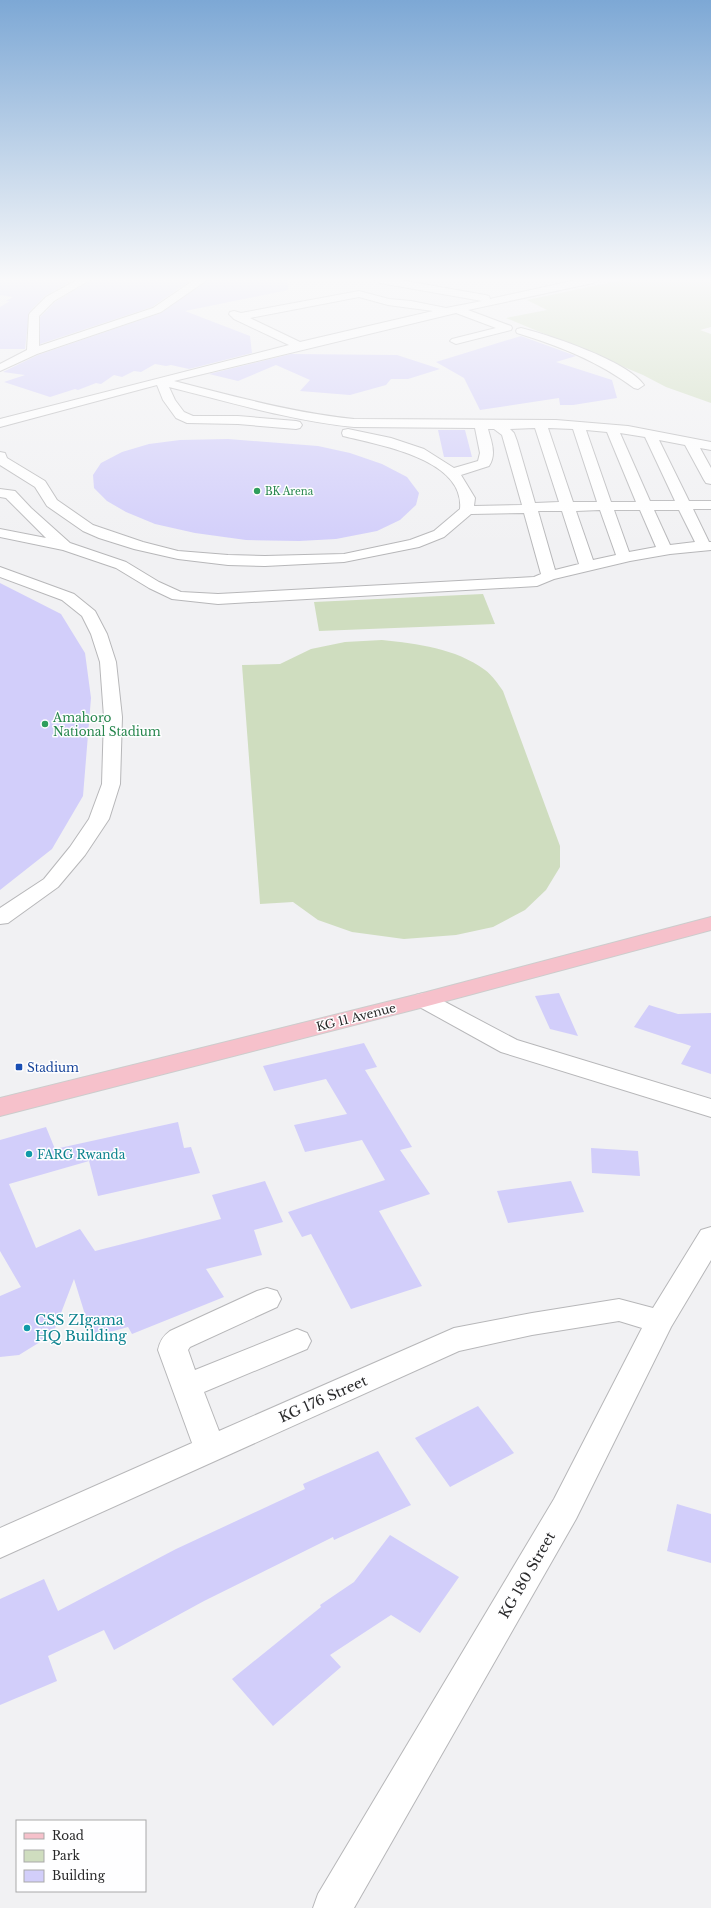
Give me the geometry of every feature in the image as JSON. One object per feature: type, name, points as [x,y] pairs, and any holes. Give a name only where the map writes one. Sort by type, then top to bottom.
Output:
[{"type":"main road","name":"KG 11 Avenue","points":[[0,1107],[424,1000],[711,923]]},
{"type":"street","points":[[0,423],[208,369]]},
{"type":"street","points":[[616,369],[638,385]]},
{"type":"street","points":[[162,380],[236,400],[334,421],[354,423],[481,425],[540,424],[612,428],[711,446]]},
{"type":"street","points":[[162,380],[169,400],[180,415],[191,420],[238,420],[318,428],[351,433],[386,441],[419,452],[453,473],[468,498],[467,510]]},
{"type":"street","points":[[540,424],[588,566]]},
{"type":"street","points":[[453,473],[484,463],[487,453],[481,425]]},
{"type":"street","points":[[497,425],[508,433],[511,441],[549,576]]},
{"type":"street","points":[[578,426],[624,558]]},
{"type":"street","points":[[612,428],[664,550]]},
{"type":"street","points":[[0,429],[2,430],[0,438]]},
{"type":"street","points":[[0,533],[66,546],[121,565],[154,585],[178,596],[218,599],[537,581],[549,576],[624,558],[664,550],[708,546],[650,434]]},
{"type":"street","points":[[690,442],[711,480]]},
{"type":"street","points":[[0,456],[2,460],[40,484],[52,503],[88,528],[104,535],[139,546],[178,555],[228,560],[265,561],[344,558],[390,550],[414,544],[438,534],[467,510],[567,506],[711,505]]},
{"type":"street","points":[[0,483],[33,479]]},
{"type":"street","points":[[0,493],[10,494],[26,511],[66,546]]},
{"type":"street","points":[[0,572],[68,597],[89,614],[99,634],[108,662],[113,717],[111,784],[99,819],[78,851],[51,883],[0,918]]},
{"type":"street","points":[[424,1000],[508,1046],[711,1108]]},
{"type":"street","name":"KG 180 Street","points":[[332,1908],[565,1509],[660,1320],[711,1237]]},
{"type":"street","points":[[210,1449],[173,1350],[174,1344],[180,1339],[267,1299]]},
{"type":"street","name":"KG 176 Street","points":[[0,1542],[454,1340],[532,1324],[619,1310],[660,1320]]},
{"type":"street","points":[[186,1386],[297,1341]]},
{"type":"green space","points":[[629,369],[711,369],[711,403],[666,387]]},
{"type":"green space","points":[[483,594],[495,624],[319,631],[314,602]]},
{"type":"green space","points":[[382,640],[436,648],[461,657],[488,672],[503,691],[560,846],[560,867],[546,890],[525,910],[493,927],[456,935],[404,939],[352,932],[318,920],[293,902],[260,904],[242,665],[280,664],[311,649],[345,642]]},
{"type":"building","points":[[9,369],[146,369],[141,372],[134,371],[122,377],[114,375],[101,384],[96,383],[78,390],[75,389],[50,397],[4,382],[25,375],[3,372]]},
{"type":"building","points":[[229,369],[266,369],[238,381],[209,374]]},
{"type":"building","points":[[285,369],[440,369],[408,379],[391,379],[386,385],[350,395],[300,391],[310,380]]},
{"type":"building","points":[[448,369],[578,369],[612,380],[617,398],[573,405],[560,405],[559,398],[480,410],[464,378]]},
{"type":"building","points":[[438,430],[465,430],[472,457],[444,457]]},
{"type":"building","name":"BK Arena","points":[[228,439],[318,446],[350,453],[382,464],[407,477],[419,493],[416,505],[400,520],[377,531],[336,539],[299,541],[246,540],[195,533],[155,524],[126,512],[107,501],[94,488],[93,475],[101,463],[122,452],[149,444],[180,440]]},
{"type":"building","name":"Amahoro National Stadium","points":[[0,583],[61,614],[85,653],[91,698],[83,796],[52,849],[0,890]]},
{"type":"building","points":[[559,993],[578,1036],[550,1029],[535,996]]},
{"type":"building","points":[[649,1005],[678,1014],[711,1013],[711,1074],[681,1064],[691,1046],[634,1027]]},
{"type":"building","points":[[364,1043],[377,1067],[365,1070],[412,1147],[400,1150],[430,1194],[379,1211],[422,1286],[351,1309],[311,1234],[302,1237],[288,1212],[385,1180],[362,1140],[305,1152],[294,1125],[347,1114],[326,1079],[274,1091],[263,1066]]},
{"type":"building","points":[[178,1122],[184,1148],[191,1147],[200,1173],[98,1196],[89,1161],[9,1184],[36,1248],[80,1229],[95,1251],[221,1219],[212,1195],[265,1181],[283,1222],[254,1230],[262,1255],[206,1269],[224,1297],[132,1334],[128,1327],[92,1337],[74,1279],[53,1334],[19,1355],[0,1357],[0,1296],[21,1287],[0,1251],[0,1140],[46,1127],[55,1149]]},
{"type":"building","points":[[591,1148],[638,1151],[640,1176],[592,1173]]},
{"type":"building","points":[[571,1181],[584,1212],[508,1223],[497,1191]]},
{"type":"building","points":[[478,1406],[514,1453],[450,1487],[415,1438]]},
{"type":"building","points":[[378,1451],[411,1505],[334,1540],[333,1537],[204,1601],[114,1650],[104,1630],[48,1656],[57,1681],[0,1705],[0,1599],[44,1579],[58,1611],[176,1549],[305,1489],[303,1484]]},
{"type":"building","points":[[677,1504],[711,1514],[711,1563],[667,1551]]},
{"type":"building","points":[[390,1535],[459,1577],[420,1633],[391,1615],[330,1655],[341,1667],[273,1726],[232,1679],[321,1607],[320,1605],[354,1582]]},
{"type":"place","name":"BK Arena","points":[[257,491]]},
{"type":"place","name":"Amahoro National Stadium","points":[[45,724]]},
{"type":"place","name":"Stadium","points":[[19,1067]]},
{"type":"place","name":"FARG Rwanda","points":[[29,1154]]},
{"type":"place","name":"CSS ZIgama HQ Building","points":[[27,1328]]}]
